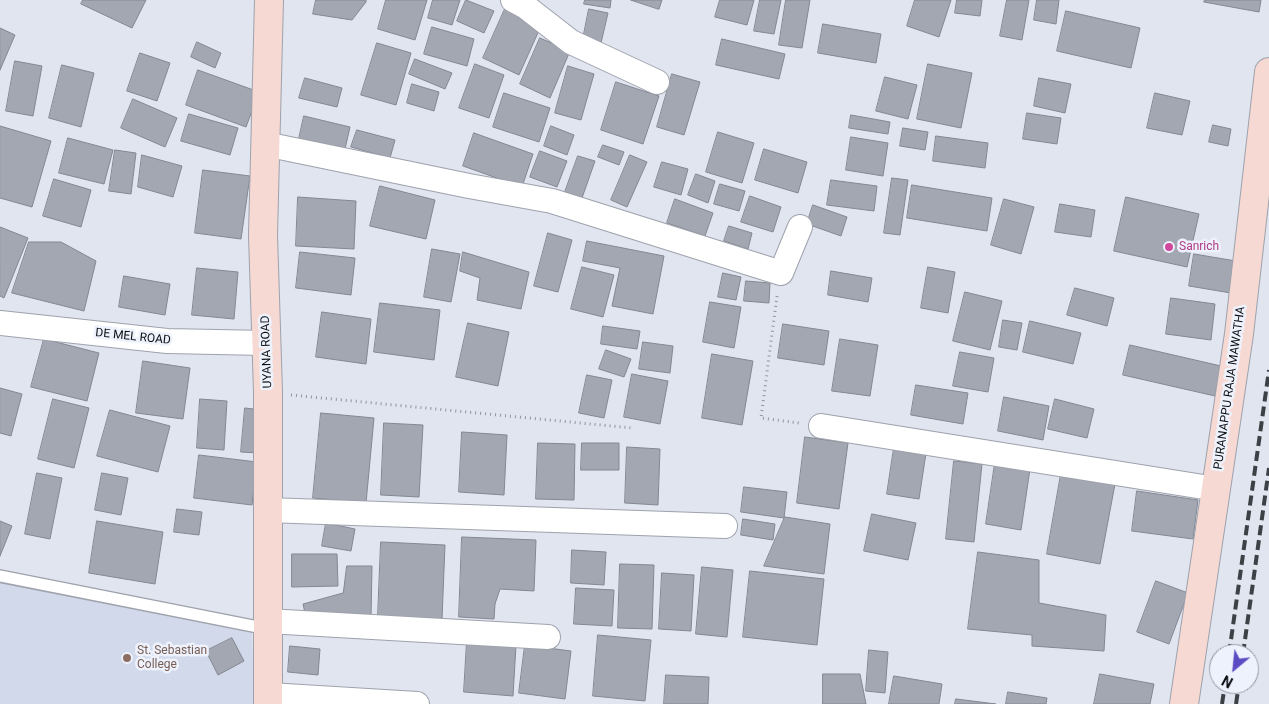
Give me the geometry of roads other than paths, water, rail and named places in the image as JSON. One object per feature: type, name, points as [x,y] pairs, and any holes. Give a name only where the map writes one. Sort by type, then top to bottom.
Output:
[{"type":"street","name":"UYANA ROAD","points":[[268,698],[268,392],[263,235],[269,0]]},
{"type":"street","points":[[513,0],[526,6],[570,42],[657,82]]},
{"type":"street","name":"PURANAPPU RAJA MAWATHA","points":[[1184,704],[1239,334],[1269,72]]},
{"type":"street","points":[[265,144],[552,201],[780,273],[800,227]]},
{"type":"street","name":"DE MEL ROAD","points":[[0,323],[167,342],[266,343]]},
{"type":"street","points":[[821,426],[1216,489]]},
{"type":"street","points":[[267,510],[725,526]]},
{"type":"street","points":[[268,625],[548,637]]},
{"type":"street","points":[[268,698],[269,695],[417,704]]},
{"type":"lane","points":[[0,576],[268,625]]},
{"type":"railway","points":[[1230,644],[1269,370]]},
{"type":"railway","points":[[1244,644],[1269,468]]},
{"type":"railway","points":[[1222,704],[1224,694]]},
{"type":"railway","points":[[1236,704],[1238,694]]},
{"type":"place","name":"Sanrich","points":[[1169,247]]},
{"type":"place","name":"St. Sebastian College","points":[[127,658]]}]
